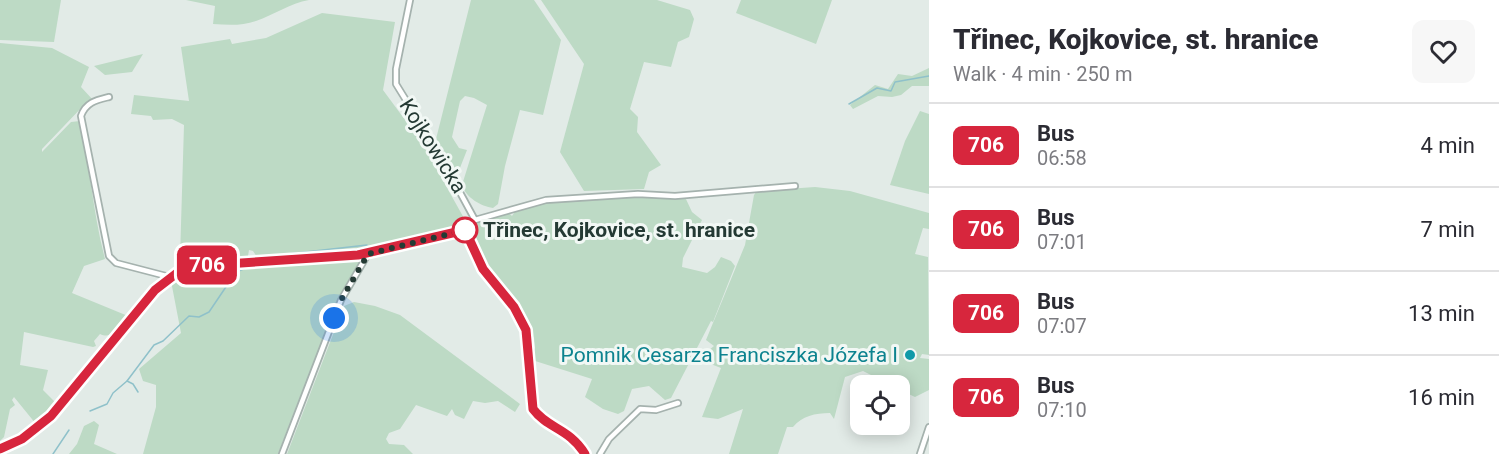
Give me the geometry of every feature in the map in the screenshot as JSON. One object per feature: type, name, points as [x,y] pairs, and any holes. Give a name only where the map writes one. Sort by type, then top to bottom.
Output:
[{"type":"street","name":"Kojkowicka","points":[[410,0],[396,69],[396,84],[438,152],[475,220]]},
{"type":"street","points":[[109,97],[91,102],[81,116],[109,256],[116,263],[170,277]]},
{"type":"street","points":[[0,449],[22,439],[51,416],[155,290],[170,277],[197,266],[368,254],[465,230],[475,220],[546,200],[638,194],[675,196],[795,186]]},
{"type":"street","points":[[465,230],[483,269],[514,307],[526,330],[533,409],[546,421],[578,442],[585,454]]},
{"type":"street","points":[[282,454],[341,300],[368,254]]},
{"type":"street","points":[[600,454],[609,439],[640,409],[660,410],[678,403]]},
{"type":"street","points":[[920,454],[929,427]]},
{"type":"green space","points":[[0,0],[61,0],[54,42],[0,40]]},
{"type":"green space","points":[[186,0],[309,0],[256,21],[230,25],[213,24],[215,6]]},
{"type":"green space","points":[[471,0],[534,0],[561,40],[543,115],[520,110],[505,166],[498,204],[493,208],[475,201],[462,185],[487,105],[465,96],[460,101],[452,137],[459,148],[467,150],[456,178],[435,143]]},
{"type":"green space","points":[[541,0],[657,0],[690,10],[694,19],[689,37],[678,42],[671,67],[644,62],[630,109],[638,117],[637,132],[661,165],[649,172],[644,189],[584,191],[560,152],[584,64]]},
{"type":"green space","points":[[741,0],[832,0],[816,44],[736,13]]},
{"type":"green space","points":[[322,13],[395,22],[383,90],[422,143],[465,220],[464,225],[355,252],[361,261],[329,323],[278,454],[143,454],[156,407],[156,385],[143,381],[139,369],[181,333],[171,281],[184,273],[200,268],[236,263],[307,262],[313,254],[257,257],[253,251],[249,250],[248,256],[194,262],[193,254],[190,259],[180,258],[184,125],[172,119],[153,120],[151,116],[131,114],[134,95],[189,101],[181,47],[230,39],[232,44],[266,38]]},
{"type":"green space","points":[[0,43],[52,48],[89,67],[81,87],[93,100],[84,105],[42,149],[42,152],[71,122],[80,121],[97,225],[105,259],[84,266],[72,293],[128,316],[112,334],[100,334],[94,341],[96,346],[93,347],[24,332],[20,365],[48,370],[43,390],[57,404],[36,424],[14,397],[12,400],[15,405],[10,409],[4,437],[0,441]]},
{"type":"green space","points":[[143,54],[132,72],[105,75],[94,66]]},
{"type":"green space","points":[[929,68],[929,86],[912,86],[901,95],[892,97],[878,96],[853,109],[850,105],[875,85],[888,89],[898,74],[912,76]]},
{"type":"green space","points":[[920,111],[929,114],[929,194],[890,185],[905,141]]},
{"type":"green space","points":[[815,187],[850,191],[929,213],[929,229],[923,228],[915,254],[928,257],[929,355],[922,354],[920,358],[929,359],[929,390],[915,397],[910,395],[910,375],[871,375],[863,371],[850,375],[845,377],[834,419],[830,413],[819,414],[805,418],[793,427],[787,427],[778,454],[729,454],[743,409],[718,419],[702,417],[721,368],[698,359],[714,346],[706,340],[745,245],[754,195],[757,191]]},
{"type":"green space","points":[[614,196],[685,197],[692,212],[702,220],[683,258],[682,267],[707,273],[715,267],[721,257],[731,261],[735,266],[713,322],[711,321],[671,398],[665,400],[649,386],[632,389],[624,411],[618,414],[603,409],[585,397],[592,379],[532,360],[531,353],[535,348],[534,338],[520,310],[481,263],[471,230],[476,223],[509,213],[512,216],[516,210],[540,204]]},
{"type":"green space","points":[[354,302],[375,306],[400,315],[520,404],[515,412],[498,401],[485,403],[473,401],[464,419],[455,415],[452,409],[447,416],[416,405],[400,429],[389,433],[386,439],[389,444],[404,445],[413,454],[287,454],[344,306]]},
{"type":"green space","points":[[94,421],[99,425],[94,444],[117,454],[69,454],[77,444],[84,426]]},
{"type":"waterway","points":[[849,104],[877,88],[891,91],[895,82],[929,76]]},
{"type":"waterway","points":[[252,258],[367,245]]},
{"type":"waterway","points":[[90,411],[107,404],[113,393],[127,381],[154,345],[163,341],[189,316],[199,317],[209,312],[236,272],[251,266]]},
{"type":"waterway","points":[[127,381],[133,384],[138,392]]},
{"type":"waterway","points":[[53,454],[69,430]]},
{"type":"bus line","name":"706","points":[[0,449],[22,439],[51,416],[155,290],[181,270],[197,266],[253,261],[368,254],[465,230],[483,269],[514,307],[526,330],[533,409],[546,421],[578,442],[585,454]]},
{"type":"place","name":"Třinec, Kojkovice, st. hranice","points":[[465,230]]},
{"type":"place","name":"Pomnik Cesarza Franciszka Józefa I","points":[[910,355]]},
{"type":"route","points":[[334,318],[341,300],[368,254],[465,230]]}]
